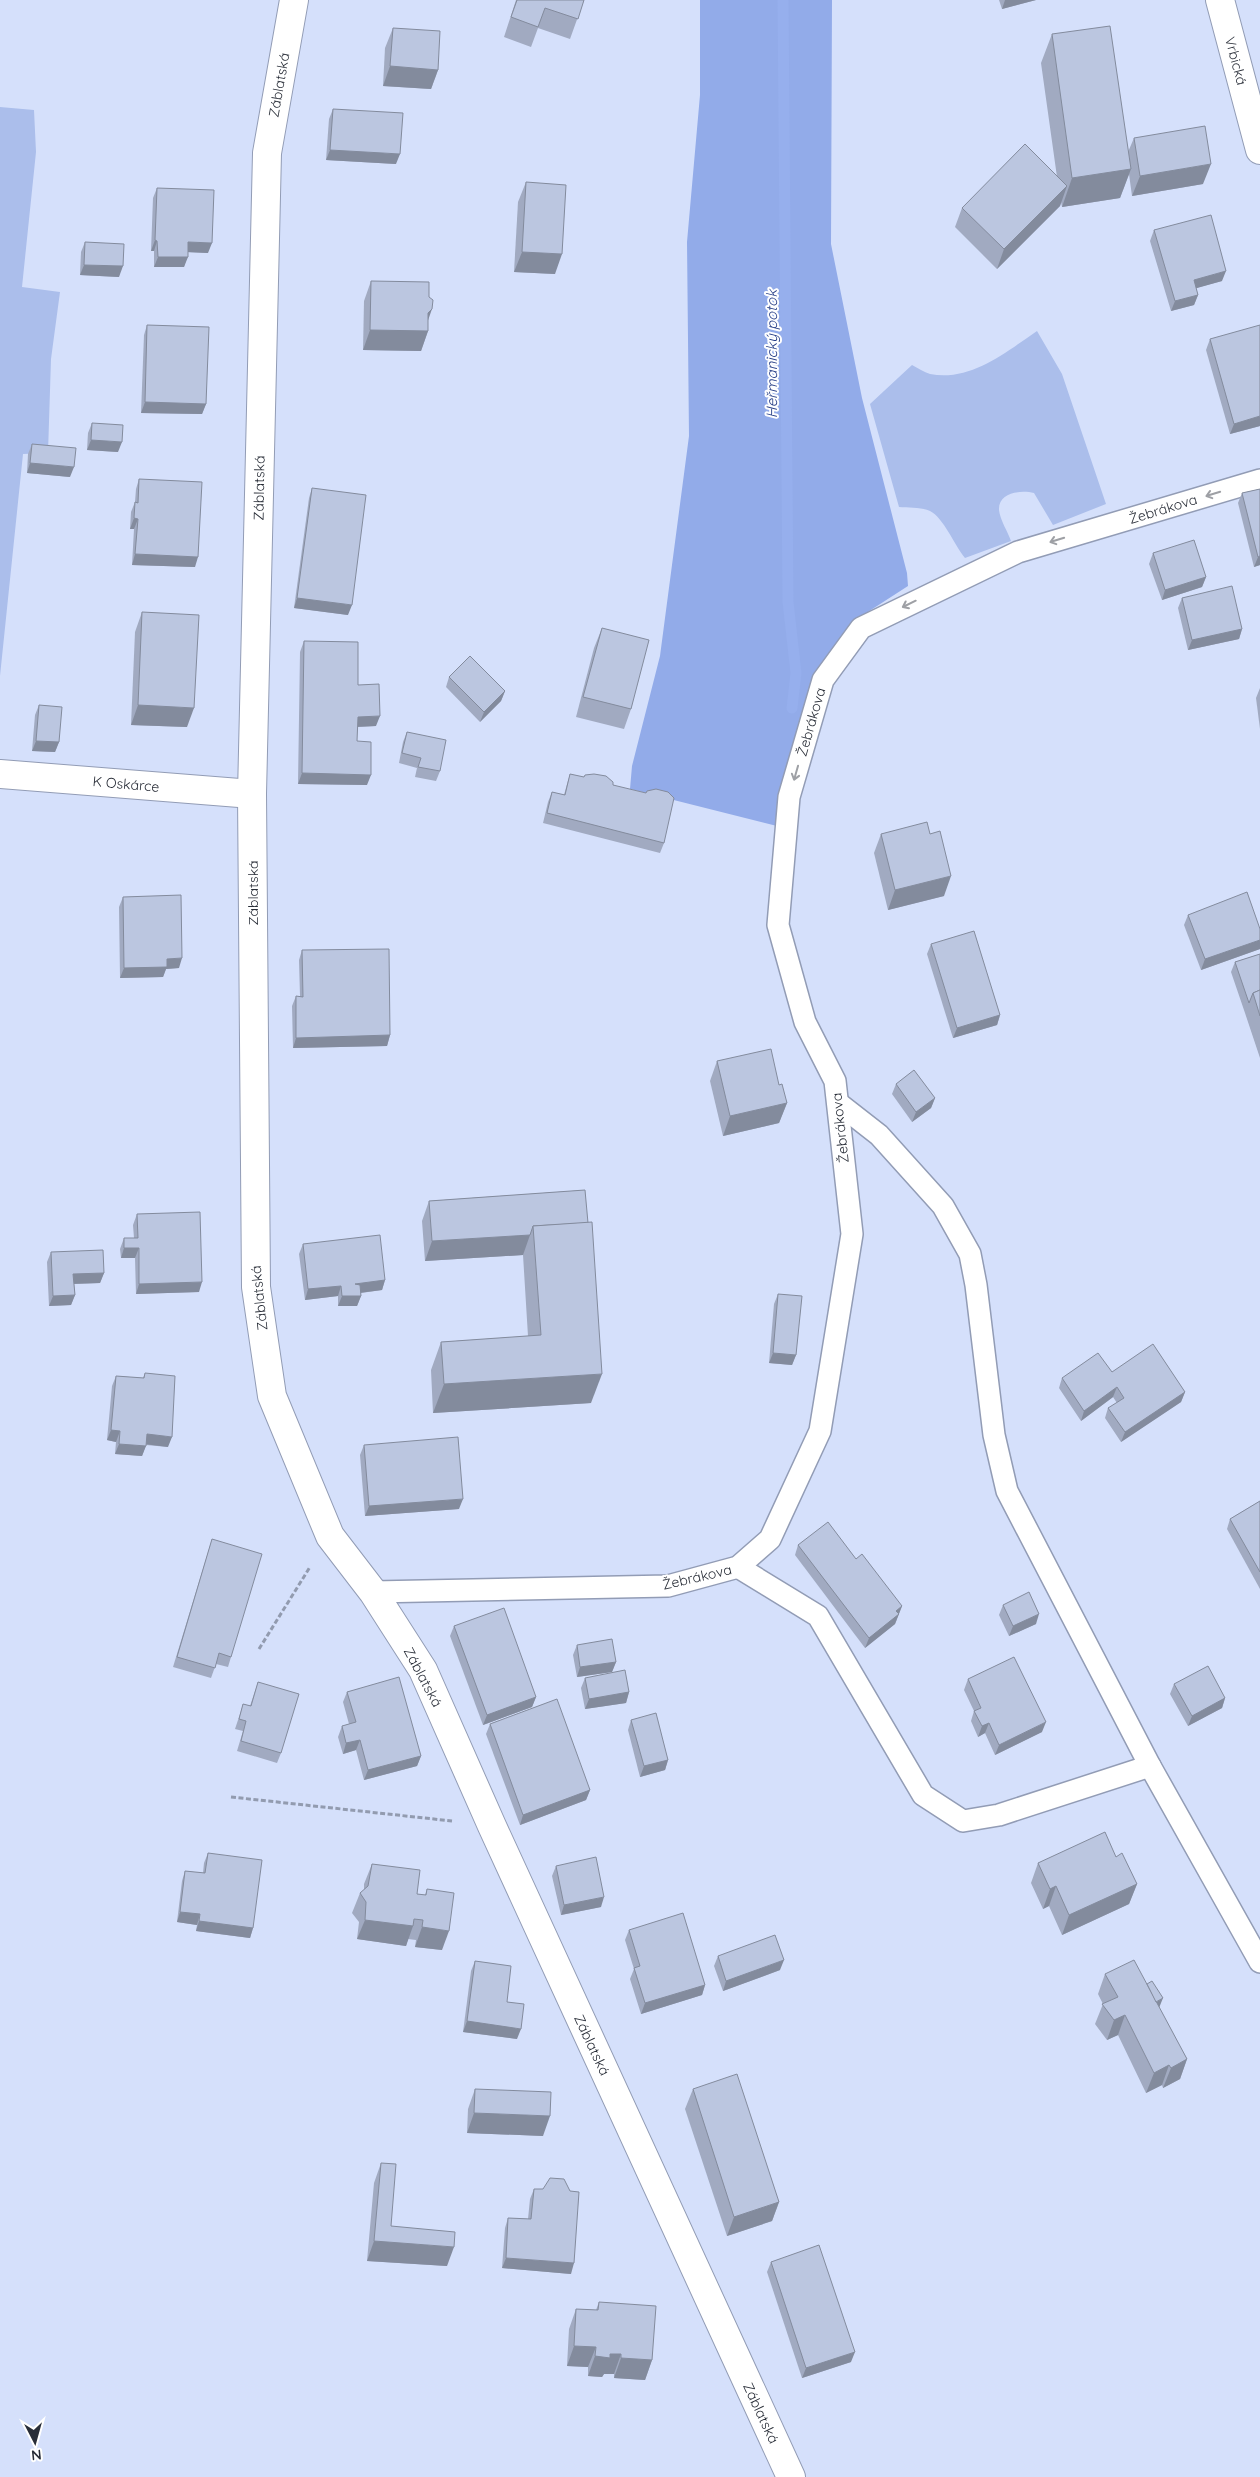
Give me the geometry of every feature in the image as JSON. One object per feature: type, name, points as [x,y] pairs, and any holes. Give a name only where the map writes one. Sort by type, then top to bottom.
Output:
[{"type":"street","name":"Záblatská","points":[[294,0],[267,152],[252,794],[256,1287],[272,1396],[330,1536],[373,1592],[423,1670],[492,1826],[791,2477]]},
{"type":"street","name":"Vrbická","points":[[1220,0],[1260,150]]},
{"type":"street","name":"K Oskárce","points":[[0,774],[252,794]]},
{"type":"lane","name":"Žebrákova","points":[[373,1592],[668,1586],[738,1567],[770,1540],[820,1431],[852,1234],[835,1081],[805,1022],[778,925],[789,797],[823,680],[861,628],[1018,552],[1260,480]]},
{"type":"lane","points":[[838,1103],[879,1135],[943,1206],[970,1254],[976,1285],[994,1434],[1008,1491],[1150,1766],[1260,1962]]},
{"type":"lane","points":[[738,1567],[818,1616],[923,1795],[963,1821],[999,1815],[1150,1766]]},
{"type":"path","points":[[259,1649],[330,1536]]},
{"type":"path","points":[[231,1797],[492,1826]]},
{"type":"shaded area","points":[[700,0],[832,0],[831,244],[862,398],[907,573],[908,586],[860,617],[832,649],[816,673],[777,826],[630,789],[632,766],[660,656],[689,436],[687,242],[700,95]]},
{"type":"shaded area","points":[[0,107],[34,110],[36,152],[22,287],[60,292],[51,359],[48,453],[23,454],[0,676]]},
{"type":"shaded area","points":[[1037,331],[1062,374],[1106,504],[1053,525],[1034,493],[1017,492],[1011,494],[1002,499],[999,510],[1011,541],[965,558],[935,514],[923,509],[899,507],[870,404],[912,365],[930,374],[959,374],[1000,356]]},
{"type":"building","points":[[517,0],[584,0],[578,19],[545,8],[538,27],[511,17]]},
{"type":"building","points":[[1110,26],[1131,169],[1072,178],[1052,34]]},
{"type":"building","points":[[393,28],[440,31],[438,70],[390,66]]},
{"type":"building","points":[[333,109],[403,113],[400,154],[330,150]]},
{"type":"building","points":[[1205,126],[1211,164],[1140,176],[1134,138]]},
{"type":"building","points":[[1025,144],[1067,186],[1004,249],[962,208]]},
{"type":"building","points":[[526,182],[566,185],[562,254],[522,252]]},
{"type":"building","points":[[157,188],[214,190],[212,243],[188,242],[188,257],[158,257],[157,241],[155,240]]},
{"type":"building","points":[[1211,215],[1226,271],[1194,280],[1198,295],[1175,301],[1154,230]]},
{"type":"building","points":[[85,242],[124,244],[123,266],[84,265]]},
{"type":"building","points":[[371,281],[429,282],[429,297],[433,300],[432,309],[428,313],[428,331],[370,330]]},
{"type":"building","points":[[147,325],[209,327],[206,404],[145,402]]},
{"type":"building","points":[[1260,325],[1260,416],[1234,424],[1210,339]]},
{"type":"building","points":[[92,423],[123,425],[122,442],[91,440]]},
{"type":"building","points":[[32,444],[76,448],[74,467],[30,463]]},
{"type":"building","points":[[139,479],[202,482],[198,557],[135,554],[138,519],[134,518],[135,502],[138,503]]},
{"type":"building","points":[[312,488],[366,495],[352,605],[297,598]]},
{"type":"building","points":[[1260,489],[1260,556],[1258,557],[1242,493]]},
{"type":"building","points":[[1194,540],[1206,577],[1165,590],[1153,553]]},
{"type":"building","points":[[1232,586],[1242,629],[1192,640],[1182,598]]},
{"type":"building","points":[[142,612],[199,615],[194,708],[138,705]]},
{"type":"building","points":[[602,628],[649,640],[631,709],[583,697]]},
{"type":"building","points":[[304,641],[358,642],[358,685],[379,684],[380,716],[358,717],[357,741],[371,742],[371,775],[302,773]]},
{"type":"building","points":[[470,656],[505,691],[484,712],[449,677]]},
{"type":"building","points":[[39,705],[62,707],[59,742],[36,741]]},
{"type":"building","points":[[407,732],[446,740],[440,771],[418,767],[421,758],[402,753]]},
{"type":"building","points":[[570,774],[584,777],[585,775],[594,774],[606,776],[613,782],[613,785],[646,793],[656,789],[668,792],[674,798],[664,843],[547,813],[552,792],[565,795]]},
{"type":"building","points":[[927,822],[930,834],[940,831],[951,876],[895,890],[881,834]]},
{"type":"building","points":[[1247,892],[1260,929],[1260,940],[1205,959],[1188,915]]},
{"type":"building","points":[[181,895],[182,958],[167,959],[167,967],[124,968],[123,897]]},
{"type":"building","points":[[974,931],[1000,1015],[957,1028],[931,944]]},
{"type":"building","points":[[389,949],[390,1035],[296,1038],[296,996],[303,997],[302,950]]},
{"type":"building","points":[[1260,954],[1260,990],[1253,993],[1249,1003],[1235,962]]},
{"type":"building","points":[[1260,990],[1260,1016],[1253,993]]},
{"type":"building","points":[[771,1049],[779,1085],[782,1084],[787,1103],[730,1116],[717,1061]]},
{"type":"building","points":[[914,1070],[935,1098],[916,1112],[896,1084]]},
{"type":"building","points":[[585,1190],[588,1223],[533,1226],[530,1235],[432,1241],[429,1201]]},
{"type":"building","points":[[200,1212],[202,1282],[139,1284],[139,1248],[124,1248],[124,1238],[138,1238],[137,1214]]},
{"type":"building","points":[[592,1222],[602,1374],[444,1384],[441,1342],[541,1335],[533,1226]]},
{"type":"building","points":[[380,1235],[385,1280],[355,1284],[360,1285],[361,1296],[342,1296],[341,1286],[308,1289],[303,1244]]},
{"type":"building","points":[[103,1250],[104,1273],[73,1274],[75,1295],[53,1296],[51,1252]]},
{"type":"building","points":[[778,1294],[802,1296],[796,1355],[773,1353]]},
{"type":"building","points":[[1153,1344],[1185,1392],[1125,1432],[1108,1408],[1124,1398],[1117,1387],[1084,1411],[1062,1378],[1098,1353],[1112,1372]]},
{"type":"building","points":[[145,1373],[175,1376],[172,1437],[147,1434],[146,1446],[119,1444],[120,1431],[111,1430],[116,1376],[144,1378]]},
{"type":"building","points":[[458,1437],[463,1499],[369,1506],[364,1445]]},
{"type":"building","points":[[1260,1501],[1260,1572],[1230,1519]]},
{"type":"building","points":[[828,1522],[856,1559],[862,1554],[902,1606],[896,1611],[899,1614],[869,1638],[798,1545]]},
{"type":"building","points":[[212,1539],[262,1554],[231,1657],[219,1653],[215,1668],[177,1657]]},
{"type":"building","points":[[1029,1592],[1039,1614],[1013,1626],[1003,1605]]},
{"type":"building","points":[[504,1608],[536,1697],[487,1715],[454,1626]]},
{"type":"building","points":[[612,1639],[616,1662],[580,1667],[577,1645]]},
{"type":"building","points":[[1014,1657],[1046,1722],[999,1745],[989,1723],[982,1726],[974,1711],[981,1708],[968,1679]]},
{"type":"building","points":[[1208,1666],[1225,1698],[1192,1716],[1174,1684]]},
{"type":"building","points":[[625,1670],[629,1692],[589,1699],[585,1678]]},
{"type":"building","points":[[399,1677],[421,1756],[368,1770],[360,1740],[346,1743],[342,1726],[356,1722],[347,1692]]},
{"type":"building","points":[[258,1682],[299,1694],[281,1753],[241,1741],[246,1721],[239,1719],[243,1704],[251,1706]]},
{"type":"building","points":[[557,1699],[590,1790],[523,1815],[490,1724]]},
{"type":"building","points":[[656,1713],[668,1760],[644,1766],[631,1720]]},
{"type":"building","points":[[1105,1832],[1116,1857],[1122,1853],[1137,1884],[1069,1915],[1056,1886],[1050,1889],[1038,1863]]},
{"type":"building","points":[[208,1853],[262,1860],[253,1928],[199,1921],[200,1914],[180,1912],[185,1871],[205,1873]]},
{"type":"building","points":[[596,1857],[604,1897],[564,1905],[556,1866]]},
{"type":"building","points":[[372,1864],[420,1870],[417,1894],[426,1895],[427,1889],[454,1893],[449,1931],[422,1927],[423,1920],[414,1919],[413,1926],[365,1920],[366,1902],[360,1893],[368,1886]]},
{"type":"building","points":[[683,1913],[705,1985],[645,2003],[634,1968],[640,1966],[629,1930]]},
{"type":"building","points":[[775,1935],[784,1960],[726,1981],[718,1956]]},
{"type":"building","points":[[1134,1960],[1187,2059],[1171,2068],[1169,2065],[1154,2073],[1125,2015],[1114,2020],[1102,2004],[1118,1997],[1105,1974]]},
{"type":"building","points":[[475,1961],[511,1966],[507,2002],[524,2004],[521,2029],[467,2021]]},
{"type":"building","points":[[1152,1981],[1163,1998],[1156,2002],[1147,1984]]},
{"type":"building","points":[[737,2074],[779,2202],[734,2217],[693,2089]]},
{"type":"building","points":[[475,2089],[551,2092],[550,2116],[474,2113]]},
{"type":"building","points":[[381,2163],[396,2164],[391,2226],[455,2232],[454,2247],[374,2241]]},
{"type":"building","points":[[550,2178],[564,2179],[570,2191],[579,2192],[574,2263],[506,2258],[508,2218],[531,2219],[534,2189],[543,2189]]},
{"type":"building","points":[[819,2245],[855,2352],[806,2368],[771,2262]]},
{"type":"building","points":[[599,2302],[656,2306],[652,2360],[621,2358],[621,2354],[610,2354],[610,2358],[595,2356],[596,2347],[574,2346],[576,2309],[598,2310]]},
{"type":"waterway","name":"Heřmanický potok","points":[[783,0],[788,602],[796,673],[792,708]]}]
